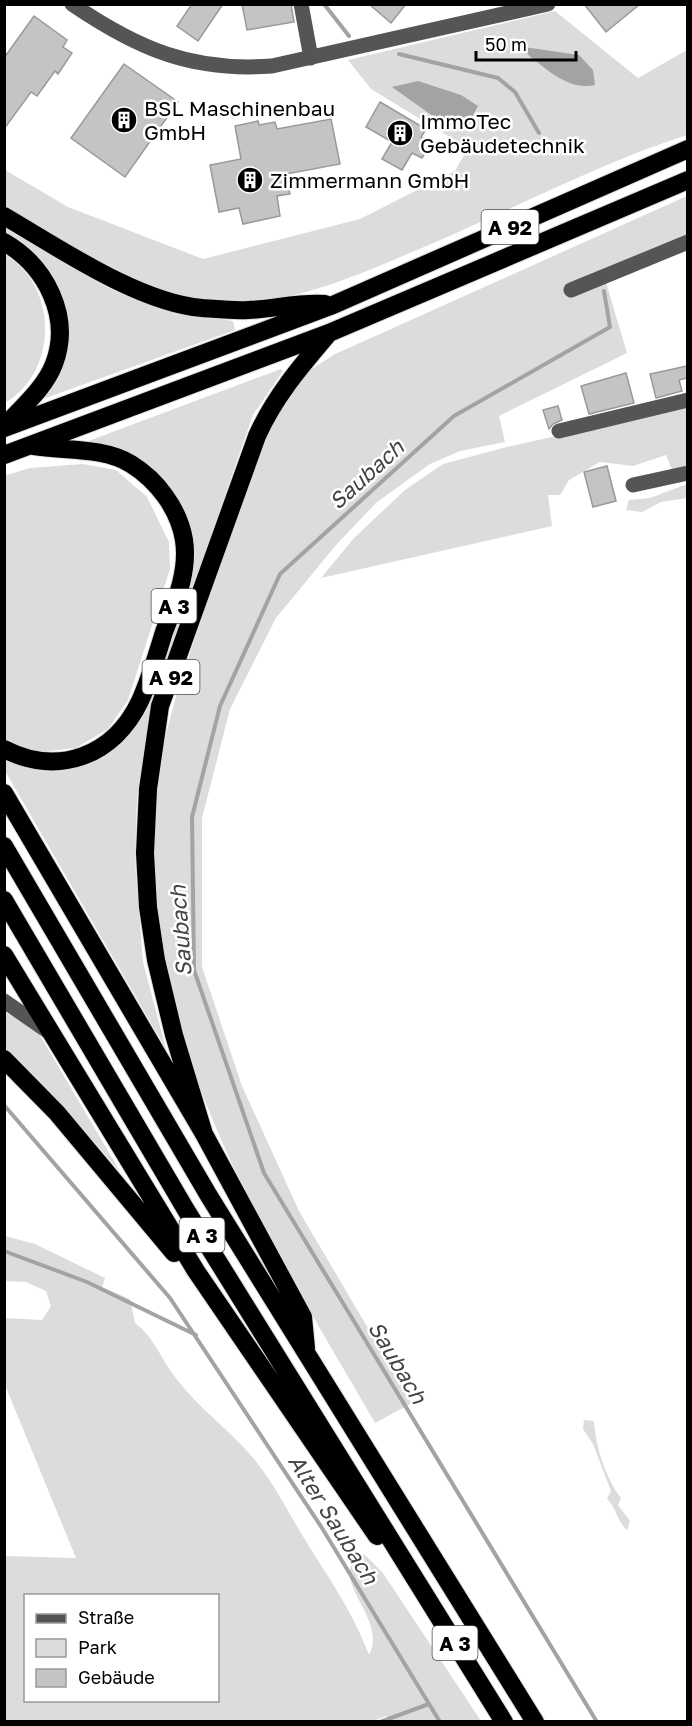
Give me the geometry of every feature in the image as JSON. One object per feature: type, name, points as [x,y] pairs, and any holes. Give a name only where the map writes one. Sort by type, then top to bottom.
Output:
[{"type":"highway","name":"A 92","points":[[4,427],[333,305],[687,149]]},
{"type":"highway","name":"A 92","points":[[4,455],[329,333],[687,180]]},
{"type":"highway","points":[[4,216],[106,274],[153,296],[199,308],[247,311],[309,303],[333,305]]},
{"type":"highway","name":"A 92","points":[[4,242],[32,262],[42,274],[51,289],[60,326],[54,364],[44,381],[4,427]]},
{"type":"highway","name":"A 92","points":[[204,1134],[174,1035],[156,960],[148,907],[145,853],[151,764],[160,706],[257,436],[269,410],[284,387],[329,333]]},
{"type":"highway","name":"A 3","points":[[4,749],[37,761],[67,762],[97,750],[117,733],[140,702],[178,591],[183,569],[183,538],[173,509],[158,487],[139,469],[106,454],[32,446]]},
{"type":"highway","name":"A 3","points":[[4,793],[204,1134],[303,1317],[306,1353]]},
{"type":"highway","name":"A 3","points":[[4,846],[125,1057],[535,1722]]},
{"type":"highway","name":"A 3","points":[[4,900],[168,1180],[504,1722]]},
{"type":"highway","name":"A 3","points":[[4,955],[196,1271],[372,1532],[406,1564]]},
{"type":"highway","name":"A 3","points":[[4,1059],[57,1113],[176,1256],[196,1271]]},
{"type":"street","points":[[72,4],[148,48],[178,60],[234,69],[272,66],[311,58],[548,4]]},
{"type":"street","points":[[301,4],[311,58]]},
{"type":"street","points":[[570,290],[687,242]]},
{"type":"street","points":[[559,431],[687,400]]},
{"type":"street","points":[[633,485],[687,473]]},
{"type":"street","points":[[4,1001],[49,1032]]},
{"type":"green space","points":[[555,11],[638,78],[687,50],[687,135],[620,160],[457,233],[343,280],[288,296],[259,301],[201,300],[175,295],[99,263],[5,207],[5,170],[68,207],[203,259],[360,219],[455,171],[468,148],[371,89],[348,60]]},
{"type":"green space","points":[[687,196],[687,237],[603,272],[627,353],[499,416],[505,442],[460,451],[430,464],[377,502],[336,545],[276,618],[230,709],[202,818],[202,967],[242,1086],[299,1211],[412,1403],[375,1423],[257,1215],[223,1144],[194,1071],[172,996],[158,918],[156,800],[169,724],[184,671],[253,468],[274,418],[300,379],[333,355]]},
{"type":"green space","points":[[5,228],[112,290],[162,310],[233,321],[235,330],[40,400],[65,318],[5,236]]},
{"type":"green space","points":[[5,255],[23,269],[35,287],[43,307],[45,329],[43,351],[35,371],[22,389],[5,403]]},
{"type":"green space","points":[[281,369],[283,371],[253,415],[176,639],[148,733],[137,797],[135,861],[143,962],[166,1049],[5,771],[4,761],[42,769],[71,768],[94,758],[131,728],[190,551],[160,485],[83,443]]},
{"type":"green space","points":[[687,407],[687,469],[673,473],[666,455],[633,466],[600,462],[569,480],[560,495],[548,495],[552,526],[321,578],[354,538],[405,490],[443,464],[507,447]]},
{"type":"green space","points":[[83,464],[116,470],[147,497],[169,542],[170,569],[128,700],[108,729],[76,748],[39,752],[5,741],[4,476],[30,468]]},
{"type":"green space","points":[[687,484],[687,498],[661,502],[642,512],[626,510],[629,500],[650,498]]},
{"type":"green space","points":[[4,1011],[38,1032],[121,1173],[65,1108],[5,1049]]},
{"type":"green space","points":[[5,1236],[35,1244],[105,1278],[102,1287],[130,1299],[135,1323],[152,1341],[175,1377],[194,1399],[245,1448],[278,1493],[345,1605],[369,1655],[373,1636],[371,1627],[350,1575],[351,1563],[364,1554],[383,1573],[481,1721],[389,1721],[386,1716],[371,1722],[5,1721],[5,1556],[76,1558],[5,1385],[5,1318],[42,1320],[51,1306],[46,1291],[26,1282],[5,1281]]},
{"type":"green space","points":[[584,1420],[594,1421],[602,1461],[621,1498],[618,1505],[630,1521],[627,1530],[607,1499],[611,1491],[593,1444],[583,1429]]},
{"type":"shaded area","points":[[517,46],[579,55],[593,70],[595,85],[584,86],[564,80],[544,68]]},
{"type":"shaded area","points":[[418,81],[461,95],[478,106],[471,119],[444,124],[392,87]]},
{"type":"building","points":[[192,4],[223,4],[198,41],[177,26]]},
{"type":"building","points":[[242,4],[291,4],[294,22],[247,30]]},
{"type":"building","points":[[369,4],[406,4],[391,23]]},
{"type":"building","points":[[584,4],[640,4],[606,32]]},
{"type":"building","points":[[34,16],[67,40],[63,47],[72,53],[58,74],[55,71],[37,96],[31,92],[4,129],[4,58]]},
{"type":"building","name":"BSL Maschinenbau GmbH","points":[[124,64],[178,102],[125,177],[71,138]]},
{"type":"building","name":"ImmoTec Gebäudetechnik","points":[[380,102],[426,129],[421,137],[431,143],[422,158],[412,153],[402,170],[382,159],[392,142],[366,127]]},
{"type":"building","name":"Zimmermann GmbH","points":[[331,119],[340,164],[286,174],[290,194],[277,196],[280,216],[243,224],[239,208],[219,212],[210,165],[241,159],[235,126],[258,121],[259,125],[275,122],[277,129]]},
{"type":"building","points":[[687,366],[687,378],[679,380],[682,391],[656,398],[650,374]]},
{"type":"building","points":[[626,373],[634,403],[589,414],[581,386]]},
{"type":"building","points":[[558,406],[562,420],[553,424],[549,429],[543,410]]},
{"type":"building","points":[[607,466],[616,501],[593,507],[584,472]]},
{"type":"waterway","name":"Saubach","points":[[324,4],[349,36]]},
{"type":"waterway","name":"Saubach","points":[[399,54],[498,78],[515,92],[539,133]]},
{"type":"waterway","name":"Saubach","points":[[597,1722],[264,1173],[194,970],[192,817],[220,706],[280,574],[454,416],[610,327],[604,291]]},
{"type":"waterway","name":"Alter Saubach","points":[[4,1105],[170,1298],[322,1528],[440,1722]]},
{"type":"waterway","points":[[4,1251],[87,1282],[196,1335]]},
{"type":"waterway","points":[[380,1722],[429,1704]]},
{"type":"place","name":"BSL Maschinenbau GmbH","points":[[124,120]]},
{"type":"place","name":"ImmoTec Gebäudetechnik","points":[[400,133]]},
{"type":"place","name":"Zimmermann GmbH","points":[[250,180]]}]
